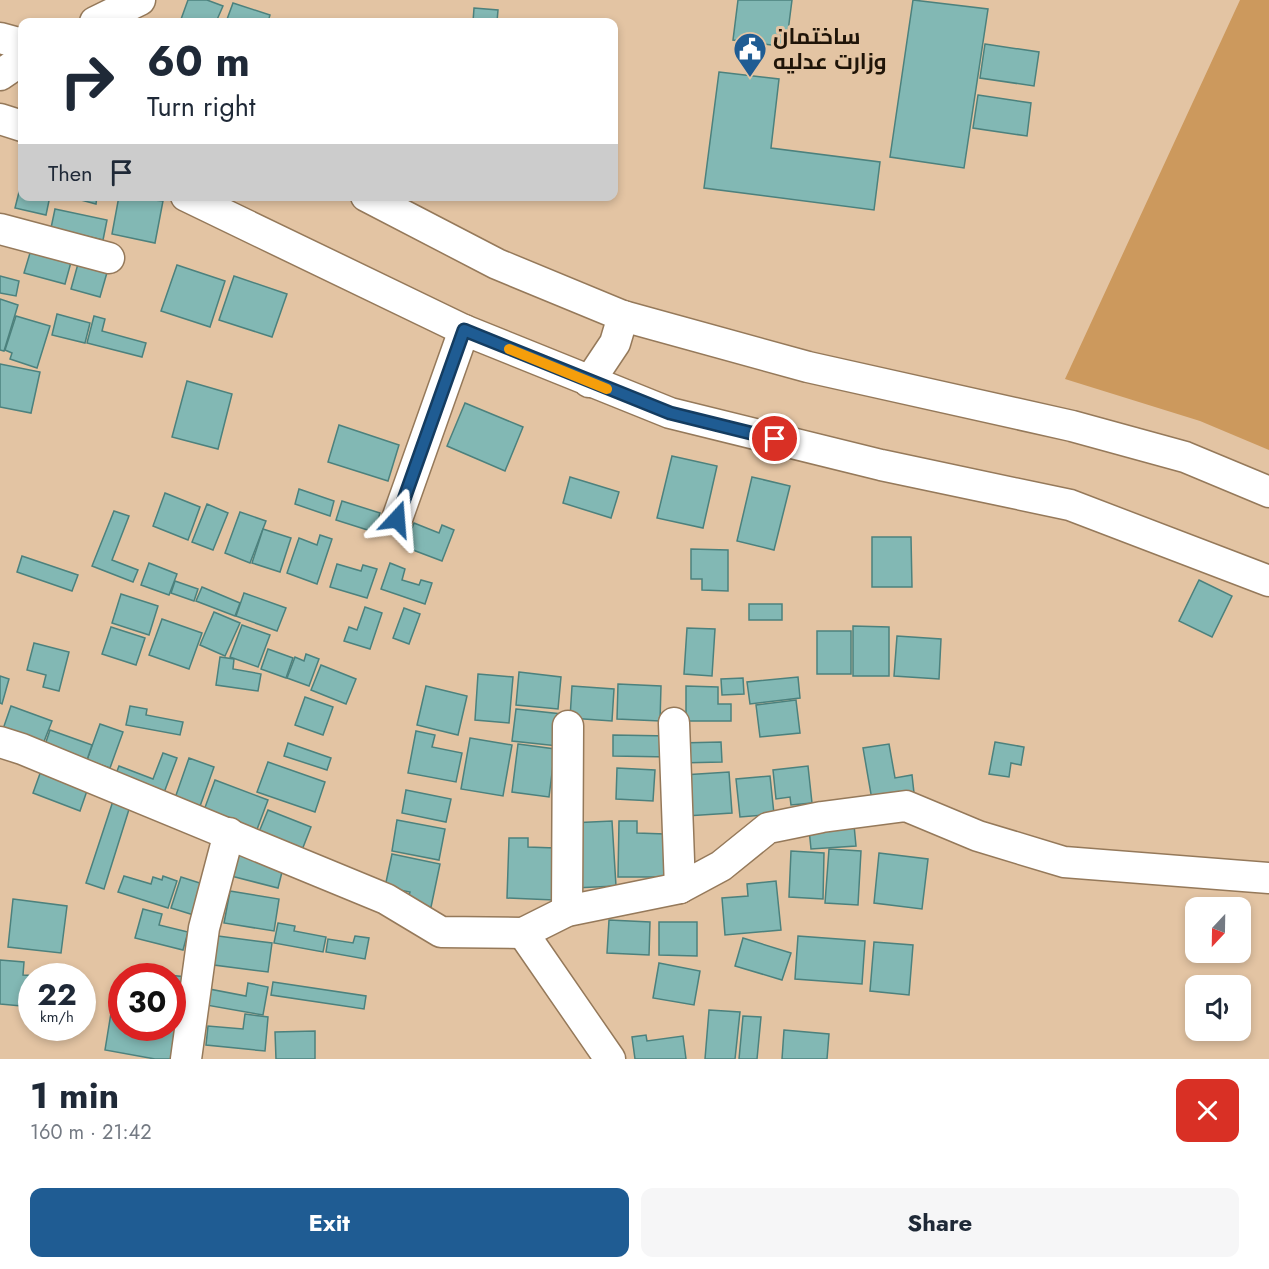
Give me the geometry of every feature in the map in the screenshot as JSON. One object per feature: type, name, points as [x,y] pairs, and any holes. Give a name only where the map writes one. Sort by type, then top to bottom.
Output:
[{"type":"street","points":[[103,18],[140,0]]},
{"type":"street","points":[[0,38],[18,43]]},
{"type":"street","points":[[0,75],[18,63]]},
{"type":"street","points":[[0,118],[18,125]]},
{"type":"street","points":[[196,201],[464,330],[670,413],[881,465],[1070,506],[1269,581]]},
{"type":"street","points":[[376,201],[497,264],[623,316],[808,367],[1072,426],[1185,457],[1269,492]]},
{"type":"street","points":[[0,229],[109,258]]},
{"type":"street","points":[[589,382],[615,343],[623,316]]},
{"type":"street","points":[[397,519],[464,330]]},
{"type":"street","points":[[674,723],[680,888]]},
{"type":"street","points":[[567,911],[568,726]]},
{"type":"street","points":[[0,742],[229,833],[386,899],[441,932],[523,933],[567,911],[680,888],[721,866],[768,828],[822,817],[906,806],[978,836],[1064,862],[1269,878]]},
{"type":"street","points":[[186,1059],[204,928],[229,833]]},
{"type":"street","points":[[523,933],[610,1059]]},
{"type":"shaded area","points":[[1240,0],[1269,0],[1269,450],[1200,421],[1065,379]]},
{"type":"building","points":[[188,0],[207,0],[223,6],[218,18],[181,18]]},
{"type":"building","points":[[738,0],[792,0],[786,47],[733,40]]},
{"type":"building","points":[[913,0],[988,9],[964,168],[890,157]]},
{"type":"building","points":[[233,3],[270,15],[269,18],[227,18]]},
{"type":"building","points":[[474,8],[498,10],[497,18],[473,18]]},
{"type":"building","points":[[985,44],[1039,52],[1034,86],[980,78]]},
{"type":"building","points":[[719,72],[779,79],[771,148],[880,162],[874,210],[704,188]]},
{"type":"building","points":[[978,95],[1031,103],[1027,136],[973,128]]},
{"type":"building","points":[[18,196],[18,201],[49,201],[46,215],[15,208]]},
{"type":"building","points":[[118,201],[163,201],[155,243],[112,234]]},
{"type":"building","points":[[55,209],[107,220],[103,240],[51,228]]},
{"type":"building","points":[[33,243],[73,255],[65,284],[24,273]]},
{"type":"building","points":[[81,253],[110,262],[100,297],[71,289]]},
{"type":"building","points":[[177,265],[225,281],[210,327],[161,311]]},
{"type":"building","points":[[0,276],[19,281],[16,296],[0,293]]},
{"type":"building","points":[[234,276],[287,294],[272,337],[219,320]]},
{"type":"building","points":[[0,299],[18,305],[4,351],[0,350]]},
{"type":"building","points":[[57,314],[90,323],[85,343],[52,335]]},
{"type":"building","points":[[16,316],[50,326],[37,368],[10,359],[12,353],[5,350]]},
{"type":"building","points":[[94,316],[105,319],[102,331],[146,343],[142,357],[87,343]]},
{"type":"building","points":[[0,364],[40,372],[31,413],[0,407]]},
{"type":"building","points":[[187,381],[232,394],[218,449],[172,437]]},
{"type":"building","points":[[465,403],[523,427],[505,471],[447,446]]},
{"type":"building","points":[[339,425],[399,445],[388,481],[328,462]]},
{"type":"building","points":[[672,456],[717,466],[703,528],[657,518]]},
{"type":"building","points":[[570,477],[619,492],[611,518],[563,503]]},
{"type":"building","points":[[752,477],[790,486],[774,550],[737,541]]},
{"type":"building","points":[[299,489],[334,501],[330,516],[295,504]]},
{"type":"building","points":[[165,493],[200,507],[188,540],[153,526]]},
{"type":"building","points":[[342,501],[380,513],[374,532],[336,520]]},
{"type":"building","points":[[207,504],[228,513],[213,550],[192,542]]},
{"type":"building","points":[[114,511],[129,516],[112,560],[138,570],[133,582],[92,566]]},
{"type":"building","points":[[240,512],[266,521],[250,563],[225,553]]},
{"type":"building","points":[[414,523],[439,533],[442,525],[454,530],[442,561],[405,547]]},
{"type":"building","points":[[263,529],[291,538],[280,572],[252,563]]},
{"type":"building","points":[[320,535],[332,539],[317,584],[287,573],[299,538],[317,545]]},
{"type":"building","points":[[872,537],[911,537],[912,587],[872,587]]},
{"type":"building","points":[[691,549],[728,550],[728,591],[702,590],[702,579],[691,579]]},
{"type":"building","points":[[22,556],[78,575],[72,591],[17,572]]},
{"type":"building","points":[[149,563],[177,574],[169,595],[141,585]]},
{"type":"building","points":[[390,563],[405,569],[402,580],[419,585],[421,580],[432,583],[425,604],[381,589]]},
{"type":"building","points":[[337,564],[361,571],[363,565],[377,569],[367,598],[330,587]]},
{"type":"building","points":[[1199,580],[1232,596],[1212,637],[1179,621]]},
{"type":"building","points":[[175,581],[198,589],[194,601],[171,593]]},
{"type":"building","points":[[202,587],[240,603],[235,616],[196,601]]},
{"type":"building","points":[[244,593],[286,608],[277,631],[236,616]]},
{"type":"building","points":[[121,594],[158,606],[149,635],[112,623]]},
{"type":"building","points":[[749,604],[782,604],[782,620],[749,620]]},
{"type":"building","points":[[365,607],[382,613],[370,649],[344,641],[349,627],[357,630]]},
{"type":"building","points":[[404,608],[420,614],[409,644],[393,638]]},
{"type":"building","points":[[214,612],[240,623],[225,656],[200,645]]},
{"type":"building","points":[[162,619],[202,633],[189,669],[149,655]]},
{"type":"building","points":[[242,625],[270,635],[258,667],[230,657]]},
{"type":"building","points":[[853,626],[889,627],[889,676],[853,676]]},
{"type":"building","points":[[111,627],[145,638],[136,665],[102,654]]},
{"type":"building","points":[[687,628],[715,629],[712,676],[684,674]]},
{"type":"building","points":[[817,631],[851,631],[851,674],[817,674]]},
{"type":"building","points":[[897,636],[941,639],[939,679],[894,676]]},
{"type":"building","points":[[34,643],[69,652],[59,691],[43,687],[46,675],[27,670]]},
{"type":"building","points":[[268,649],[293,658],[286,678],[261,669]]},
{"type":"building","points":[[306,654],[319,659],[309,686],[287,678],[295,657],[304,661]]},
{"type":"building","points":[[220,657],[234,659],[233,669],[261,674],[258,691],[216,685]]},
{"type":"building","points":[[321,665],[356,679],[346,704],[311,690]]},
{"type":"building","points":[[519,672],[561,677],[558,709],[516,705]]},
{"type":"building","points":[[478,674],[513,677],[509,723],[475,720]]},
{"type":"building","points":[[0,676],[9,679],[2,704],[0,703]]},
{"type":"building","points":[[798,677],[800,698],[750,704],[747,682]]},
{"type":"building","points":[[743,678],[744,694],[722,695],[721,679]]},
{"type":"building","points":[[618,684],[661,686],[660,721],[617,719]]},
{"type":"building","points":[[426,686],[467,696],[458,735],[417,725]]},
{"type":"building","points":[[572,686],[614,689],[612,721],[570,718]]},
{"type":"building","points":[[686,686],[718,687],[718,704],[731,704],[731,721],[686,721]]},
{"type":"building","points":[[305,697],[333,707],[323,735],[295,725]]},
{"type":"building","points":[[796,700],[800,733],[760,737],[756,705]]},
{"type":"building","points":[[11,706],[52,721],[43,744],[3,729]]},
{"type":"building","points":[[130,706],[147,709],[146,715],[183,722],[180,735],[126,725]]},
{"type":"building","points":[[516,709],[562,714],[558,746],[512,741]]},
{"type":"building","points":[[100,724],[123,732],[110,768],[87,760]]},
{"type":"building","points":[[50,730],[92,745],[87,760],[45,745]]},
{"type":"building","points":[[416,731],[435,735],[432,747],[462,753],[456,782],[408,773]]},
{"type":"building","points":[[613,735],[670,736],[670,757],[613,756]]},
{"type":"building","points":[[470,738],[512,745],[503,796],[461,789]]},
{"type":"building","points":[[721,742],[722,762],[678,763],[678,743]]},
{"type":"building","points":[[995,742],[1024,747],[1021,765],[1011,763],[1009,777],[989,774]]},
{"type":"building","points":[[288,743],[331,758],[327,770],[284,756]]},
{"type":"building","points":[[518,744],[555,749],[549,797],[512,792]]},
{"type":"building","points":[[889,744],[895,778],[912,775],[914,793],[872,800],[863,748]]},
{"type":"building","points":[[163,753],[177,758],[162,798],[114,779],[119,766],[153,779]]},
{"type":"building","points":[[189,758],[214,767],[199,809],[174,801]]},
{"type":"building","points":[[268,762],[325,782],[315,812],[257,792]]},
{"type":"building","points":[[808,766],[812,803],[791,805],[790,797],[776,799],[773,770]]},
{"type":"building","points":[[42,768],[89,785],[80,811],[33,793]]},
{"type":"building","points":[[617,768],[655,770],[653,801],[616,799]]},
{"type":"building","points":[[729,772],[732,813],[686,816],[683,775]]},
{"type":"building","points":[[770,776],[774,814],[740,817],[736,779]]},
{"type":"building","points":[[215,780],[268,800],[256,832],[203,813]]},
{"type":"building","points":[[406,790],[451,799],[446,822],[402,813]]},
{"type":"building","points":[[114,798],[131,803],[104,889],[86,883]]},
{"type":"building","points":[[268,810],[311,827],[302,850],[259,832]]},
{"type":"building","points":[[397,820],[445,829],[439,860],[392,851]]},
{"type":"building","points":[[612,821],[616,886],[574,888],[570,823]]},
{"type":"building","points":[[619,821],[637,821],[637,833],[665,834],[664,877],[618,877]]},
{"type":"building","points":[[854,825],[856,846],[811,849],[809,829]]},
{"type":"building","points":[[509,838],[528,838],[528,847],[555,848],[554,900],[507,898]]},
{"type":"building","points":[[239,849],[285,860],[278,888],[231,876]]},
{"type":"building","points":[[829,849],[861,851],[858,905],[825,903]]},
{"type":"building","points":[[791,851],[824,853],[823,899],[789,897]]},
{"type":"building","points":[[879,853],[928,859],[922,909],[874,903]]},
{"type":"building","points":[[392,854],[440,864],[431,907],[407,902],[410,892],[385,887]]},
{"type":"building","points":[[124,876],[151,884],[153,877],[162,880],[163,876],[177,881],[168,908],[118,892]]},
{"type":"building","points":[[181,877],[206,885],[197,916],[171,908]]},
{"type":"building","points":[[776,881],[781,930],[725,935],[722,898],[748,896],[747,884]]},
{"type":"building","points":[[230,891],[279,899],[274,931],[224,923]]},
{"type":"building","points":[[13,899],[67,906],[61,953],[8,947]]},
{"type":"building","points":[[143,909],[162,914],[159,925],[188,932],[183,950],[135,938]]},
{"type":"building","points":[[609,920],[650,922],[649,955],[607,953]]},
{"type":"building","points":[[659,922],[697,922],[697,956],[659,955]]},
{"type":"building","points":[[278,923],[295,926],[294,931],[326,937],[323,952],[274,943]]},
{"type":"building","points":[[218,936],[272,943],[268,972],[214,965]]},
{"type":"building","points":[[355,936],[369,938],[365,959],[326,952],[328,939],[353,943]]},
{"type":"building","points":[[798,936],[865,941],[862,984],[795,979]]},
{"type":"building","points":[[743,938],[791,953],[782,980],[735,966]]},
{"type":"building","points":[[874,942],[913,945],[909,995],[870,991]]},
{"type":"building","points":[[0,960],[24,962],[18,963],[18,1006],[0,1004]]},
{"type":"building","points":[[659,963],[700,971],[694,1005],[653,998]]},
{"type":"building","points":[[273,982],[366,996],[364,1009],[271,995]]},
{"type":"building","points":[[248,983],[268,987],[263,1015],[206,1005],[209,989],[246,996]]},
{"type":"building","points":[[709,1010],[740,1012],[735,1059],[705,1059]]},
{"type":"building","points":[[245,1014],[268,1017],[265,1051],[206,1045],[208,1026],[243,1029]]},
{"type":"building","points":[[743,1016],[761,1017],[757,1059],[739,1059]]},
{"type":"building","points":[[784,1030],[829,1034],[827,1059],[782,1059]]},
{"type":"building","points":[[315,1031],[315,1059],[276,1059],[275,1032]]},
{"type":"building","points":[[108,1032],[108,1041],[176,1041],[173,1059],[155,1059],[105,1050]]},
{"type":"building","points":[[646,1035],[647,1041],[683,1036],[686,1059],[635,1059],[632,1037]]},
{"type":"slow traffic","points":[[509,349],[607,389]]},
{"type":"place","name":"ساختمان وزارت عدلیه","points":[[750,78]]},
{"type":"route","points":[[397,519],[464,330],[670,413],[775,439]]}]
